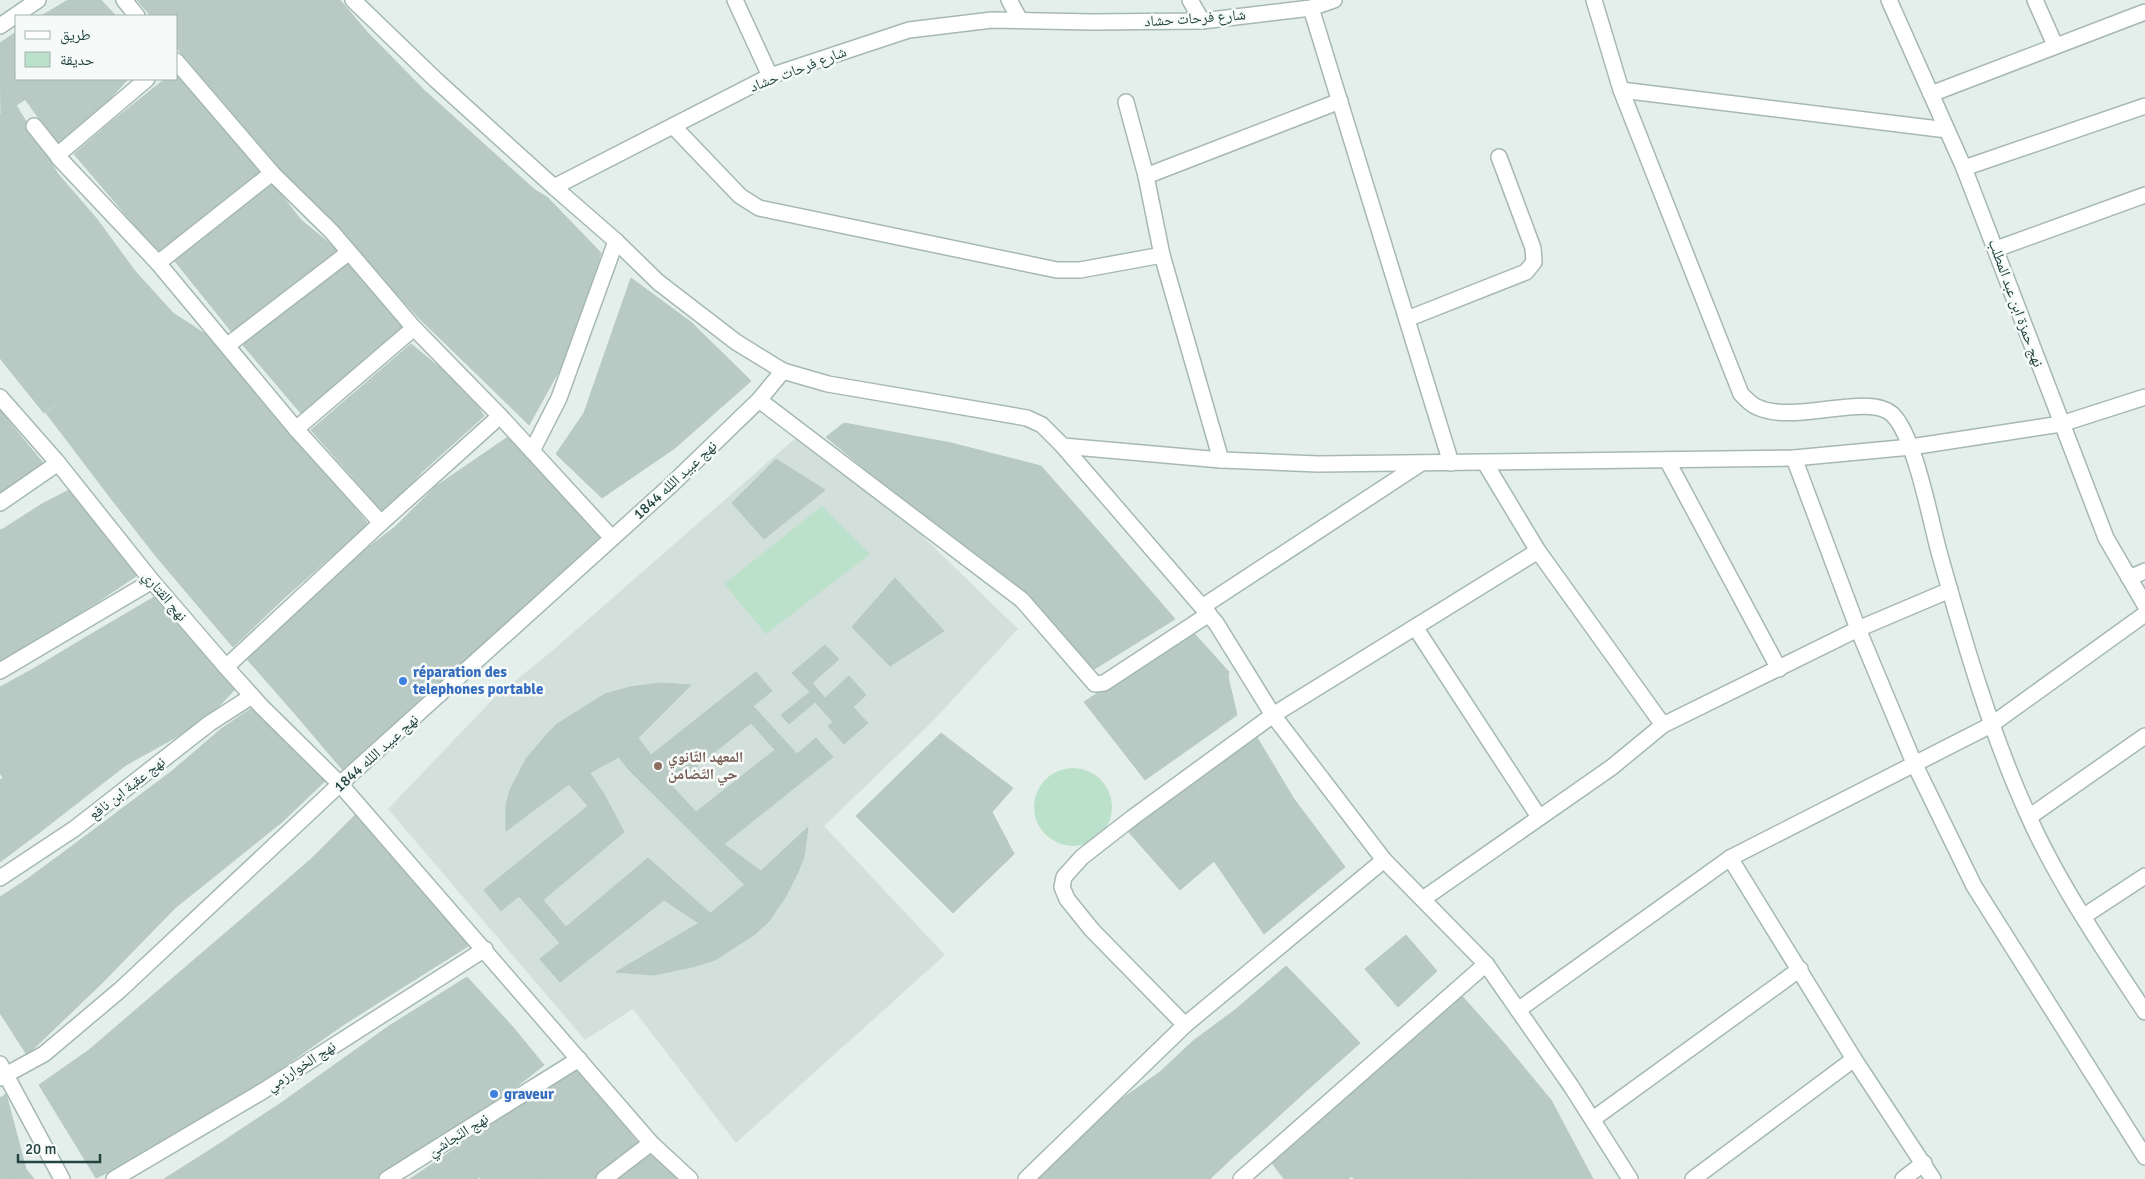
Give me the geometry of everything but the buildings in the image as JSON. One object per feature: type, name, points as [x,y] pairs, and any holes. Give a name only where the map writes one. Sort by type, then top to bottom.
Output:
[{"type":"street","points":[[2,22],[38,0]]},
{"type":"street","points":[[124,0],[136,15]]},
{"type":"street","points":[[353,0],[436,80],[616,241],[658,282],[736,342],[783,371],[828,384],[1026,418],[1042,425],[1063,446],[1206,611],[1273,715],[1384,860],[1486,964],[1592,1119],[1629,1179]]},
{"type":"street","points":[[735,0],[770,76]]},
{"type":"street","points":[[1009,0],[1020,20]]},
{"type":"street","points":[[1190,0],[1202,21]]},
{"type":"street","name":"شارع فرحات حشاد","points":[[554,187],[770,76],[909,30],[992,20],[1092,22],[1202,21],[1311,8],[1334,0]]},
{"type":"street","points":[[1594,0],[1621,90],[1741,394],[1755,407],[1771,413],[1789,414],[1877,406],[1891,413],[1900,423],[1910,446],[1950,590],[1991,725],[2029,816],[2084,916],[2144,1008]]},
{"type":"street","name":"نهج حمزة ابن عبد المطلب","points":[[1889,0],[1964,168],[2106,538],[2145,605]]},
{"type":"street","points":[[2035,0],[2055,45]]},
{"type":"street","points":[[1311,8],[1451,462]]},
{"type":"street","points":[[1931,94],[2145,12]]},
{"type":"street","points":[[178,63],[272,173],[332,232],[348,254],[414,328],[500,416],[612,538]]},
{"type":"street","points":[[58,156],[146,80]]},
{"type":"street","points":[[1621,90],[1947,130]]},
{"type":"street","points":[[1146,176],[1340,101]]},
{"type":"street","points":[[1126,102],[1146,176],[1162,255],[1221,460]]},
{"type":"street","points":[[1964,168],[2145,106]]},
{"type":"street","points":[[34,126],[58,156],[158,263],[296,429],[380,523]]},
{"type":"street","points":[[674,126],[740,196],[759,208],[1058,270],[1080,270],[1162,255]]},
{"type":"street","points":[[1407,319],[1526,272],[1534,262],[1533,248],[1498,157]]},
{"type":"street","points":[[158,263],[272,173]]},
{"type":"street","points":[[1996,249],[2145,195]]},
{"type":"street","points":[[532,451],[562,391],[616,241]]},
{"type":"street","points":[[228,345],[348,254]]},
{"type":"street","points":[[296,429],[414,328]]},
{"type":"street","name":"نهج عبيد اللله 1844","points":[[2,1072],[44,1054],[61,1042],[186,930],[340,784],[612,538],[759,400],[783,371]]},
{"type":"street","name":"نهج القتاري","points":[[0,397],[58,463],[152,581],[226,667],[252,696],[340,784],[485,949],[651,1143],[690,1179]]},
{"type":"street","points":[[1063,446],[1221,460],[1318,464],[1794,458],[1910,446],[2061,424],[2145,397]]},
{"type":"street","points":[[759,400],[1022,600],[1095,684],[1104,683],[1421,463]]},
{"type":"street","points":[[226,667],[380,523],[500,416]]},
{"type":"street","points":[[1794,458],[1858,630],[1914,763],[1974,886],[2145,1157]]},
{"type":"street","points":[[1667,460],[1779,669]]},
{"type":"street","points":[[0,503],[58,463]]},
{"type":"street","points":[[1485,463],[1538,551],[1663,725]]},
{"type":"street","points":[[1185,1025],[1092,930],[1067,899],[1062,887],[1064,877],[1082,857],[1132,818],[1273,715],[1538,551]]},
{"type":"street","points":[[2129,578],[2145,571]]},
{"type":"street","points":[[0,671],[152,581]]},
{"type":"street","points":[[1423,899],[1612,767],[1663,725],[1858,630],[1950,590]]},
{"type":"street","points":[[1518,1010],[1730,858],[1991,725],[2145,614]]},
{"type":"street","points":[[1415,627],[1540,817]]},
{"type":"street","name":"نهج عقبة ابن نافع","points":[[0,878],[74,829],[210,724],[252,696]]},
{"type":"street","points":[[2029,816],[2145,736]]},
{"type":"street","points":[[1730,858],[1854,1059],[1933,1179]]},
{"type":"street","points":[[1026,1179],[1185,1025],[1384,860]]},
{"type":"street","points":[[2084,916],[2145,876]]},
{"type":"street","name":"نهج الخوارزمي","points":[[114,1179],[263,1091],[485,949]]},
{"type":"street","points":[[1244,1178],[1486,964]]},
{"type":"street","points":[[1592,1119],[1800,969]]},
{"type":"street","name":"نهج النّجاشيّ","points":[[387,1179],[579,1059]]},
{"type":"street","points":[[1693,1179],[1854,1059]]},
{"type":"street","points":[[2,1072],[62,1179]]},
{"type":"street","points":[[604,1179],[651,1143]]},
{"type":"street","points":[[1903,1179],[1924,1163]]},
{"type":"shaded area","name":"المعهد الثّانوي حي التّضامن","points":[[799,435],[902,516],[1018,629],[931,723],[824,826],[945,955],[736,1143],[633,1009],[585,1040],[388,809],[494,698],[552,651]]},
{"type":"green space","points":[[822,506],[870,554],[766,634],[724,584]]},
{"type":"green space","points":[[1073,768],[1088,771],[1101,779],[1109,792],[1112,807],[1109,822],[1101,835],[1088,843],[1073,846],[1058,843],[1045,835],[1037,822],[1034,807],[1037,792],[1045,779],[1058,771]]},
{"type":"place","name":"réparation des telephones portable","points":[[403,681]]},
{"type":"place","name":"المعهد الثّانوي حي التّضامن","points":[[658,766]]},
{"type":"place","name":"graveur","points":[[494,1094]]}]
